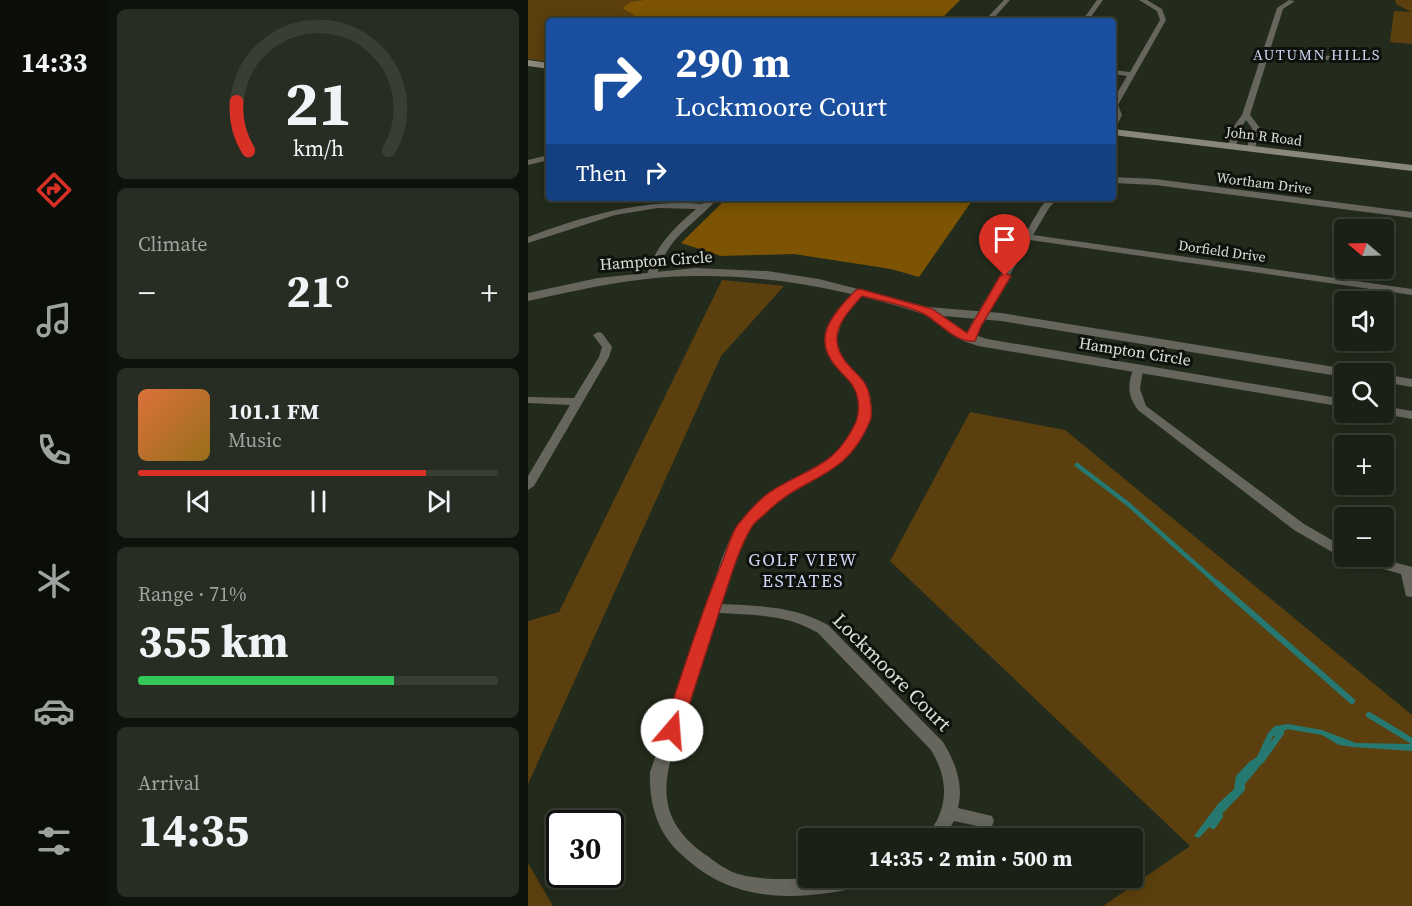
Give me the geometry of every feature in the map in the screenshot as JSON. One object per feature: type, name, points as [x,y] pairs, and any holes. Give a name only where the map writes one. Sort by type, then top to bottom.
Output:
[{"type":"main road","points":[[528,63],[546,66]]},
{"type":"main road","name":"John R Road","points":[[1116,132],[1412,168]]},
{"type":"street","points":[[990,18],[1007,0]]},
{"type":"street","points":[[1087,18],[1101,0]]},
{"type":"street","points":[[1116,103],[1163,20],[1160,10],[1142,0]]},
{"type":"street","points":[[1232,146],[1238,126],[1246,115],[1280,8],[1292,1]]},
{"type":"street","points":[[1266,52],[1348,60]]},
{"type":"street","points":[[1116,72],[1133,74]]},
{"type":"street","points":[[1246,115],[1256,128],[1251,148]]},
{"type":"street","points":[[528,164],[546,158]]},
{"type":"street","name":"Wortham Drive","points":[[1116,180],[1155,182],[1412,215]]},
{"type":"street","points":[[652,275],[655,260],[663,246],[711,201]]},
{"type":"street","points":[[971,338],[975,326],[1045,207],[1051,201]]},
{"type":"street","points":[[528,240],[621,209],[677,204],[704,207]]},
{"type":"street","name":"Dorfield Drive","points":[[1028,237],[1412,292]]},
{"type":"street","name":"Hampton Circle","points":[[528,297],[598,282],[652,275],[695,272],[759,274],[819,283],[928,311],[983,315],[1334,371]]},
{"type":"street","points":[[798,887],[741,883],[709,868],[680,845],[664,821],[658,799],[658,771],[713,608],[739,538],[753,514],[774,496],[839,459],[861,426],[866,412],[864,392],[858,380],[836,358],[830,344],[838,316],[860,292]]},
{"type":"street","name":"Hampton Circle","points":[[928,311],[961,334],[993,345],[1334,402]]},
{"type":"street","points":[[528,486],[604,357],[607,347],[598,334]]},
{"type":"street","points":[[1138,370],[1133,389],[1142,408],[1292,522],[1334,547]]},
{"type":"street","points":[[1394,380],[1412,383]]},
{"type":"street","points":[[528,400],[577,402]]},
{"type":"street","points":[[1394,412],[1412,415]]},
{"type":"street","points":[[1392,567],[1410,572],[1411,592]]},
{"type":"street","name":"Lockmoore Court","points":[[713,608],[778,612],[808,620],[823,629],[938,746],[946,758],[954,786],[950,813],[941,828]]},
{"type":"street","points":[[950,813],[986,821]]},
{"type":"shaded area","points":[[528,0],[960,0],[942,18],[546,18],[546,62],[528,59]]},
{"type":"shaded area","points":[[645,0],[960,0],[942,18],[633,18],[634,15],[622,8],[631,2]]},
{"type":"shaded area","points":[[1395,0],[1412,0],[1412,44],[1390,42],[1394,11],[1411,12],[1396,4]]},
{"type":"shaded area","points":[[724,201],[972,201],[919,277],[891,269],[794,254],[721,256],[681,243]]},
{"type":"shaded area","points":[[722,280],[784,286],[721,356],[528,784],[528,621],[559,612]]},
{"type":"shaded area","points":[[970,412],[1065,430],[1412,715],[1412,906],[1103,906],[1129,888],[1143,888],[1143,878],[1190,846],[890,561]]},
{"type":"shaded area","points":[[528,863],[553,906],[528,906]]},
{"type":"water","points":[[1288,724],[1322,730],[1356,743],[1412,744],[1412,751],[1339,745],[1322,735],[1287,729],[1280,735],[1273,736],[1264,761],[1245,784],[1245,790],[1199,838],[1194,836],[1218,804],[1234,789],[1236,776],[1257,757],[1268,733],[1275,726]]},
{"type":"waterway","points":[[1077,465],[1128,504],[1219,585]]},
{"type":"waterway","points":[[1217,583],[1352,701]]},
{"type":"waterway","points":[[1369,715],[1412,741]]},
{"type":"waterway","points":[[1261,761],[1281,733]]},
{"type":"waterway","points":[[1213,826],[1220,816]]},
{"type":"district","name":"AUTUMN HILLS","points":[[1317,55]]},
{"type":"district","name":"GOLF VIEW ESTATES","points":[[803,570]]},
{"type":"route","points":[[672,730],[721,582],[745,525],[753,514],[774,496],[839,459],[861,426],[866,412],[862,386],[831,351],[831,335],[838,316],[860,292],[928,311],[961,334],[971,338],[975,326],[1005,276]]}]
